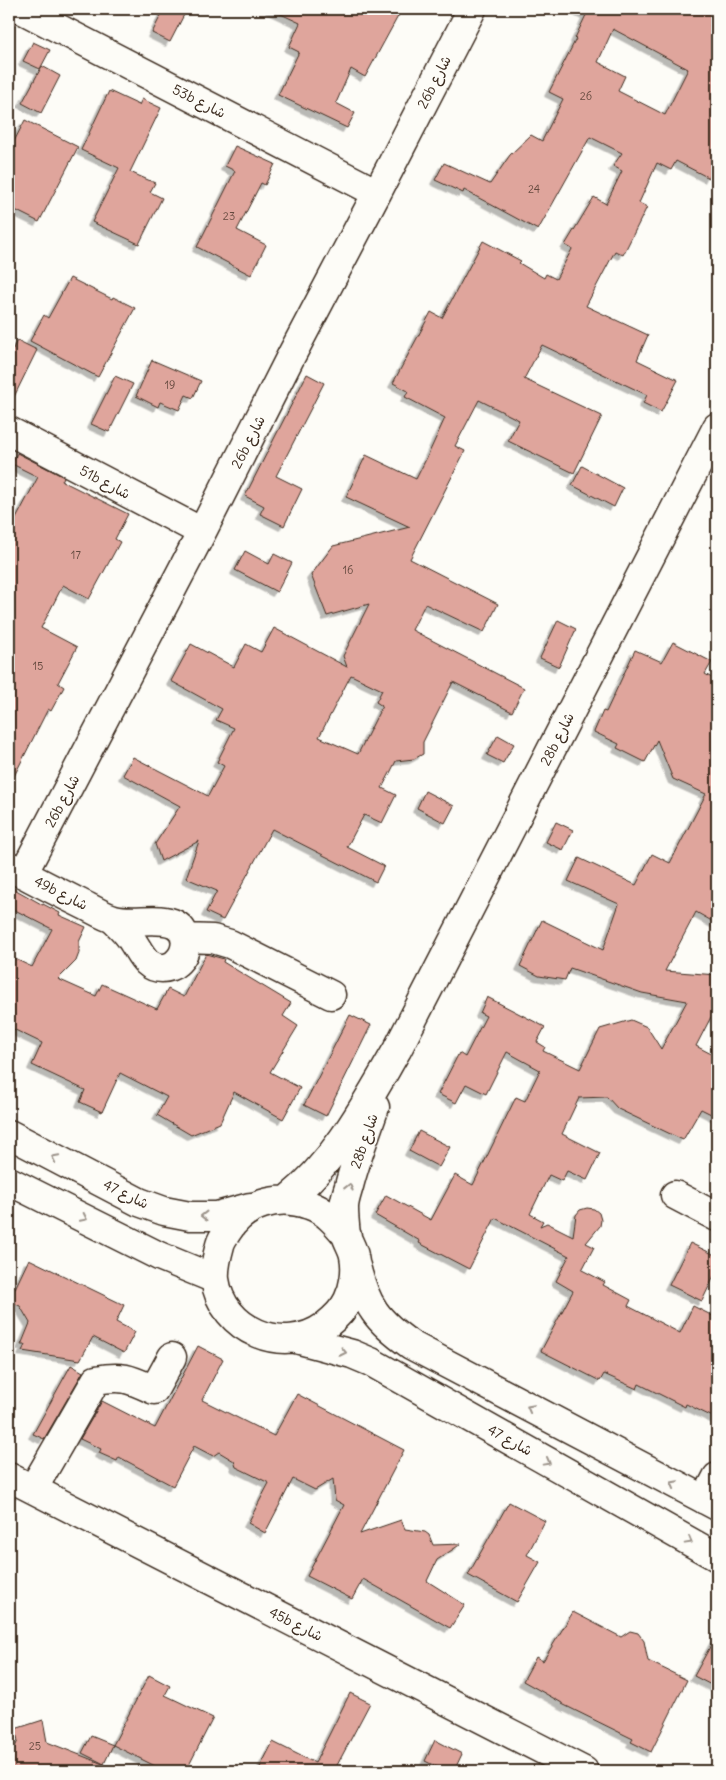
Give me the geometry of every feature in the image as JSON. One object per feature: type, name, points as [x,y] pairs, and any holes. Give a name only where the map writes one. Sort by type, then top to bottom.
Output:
[{"type":"street","name":"53b شارع","points":[[21,9],[377,193]]},
{"type":"street","name":"26b شارع","points":[[16,870],[202,532],[290,358],[472,9]]},
{"type":"street","name":"28b شارع","points":[[287,1200],[300,1190],[320,1169],[337,1146],[361,1111],[397,1050],[717,428]]},
{"type":"street","name":"51b شارع","points":[[9,431],[202,532]]},
{"type":"street","name":"49b شارع","points":[[16,870],[113,919],[175,924],[182,930],[186,948],[175,964],[166,968],[156,968],[146,963],[133,941],[113,919]]},
{"type":"street","points":[[185,938],[213,939],[230,944],[331,995]]},
{"type":"street","name":"28b شارع","points":[[350,1246],[344,1206],[354,1170],[397,1050]]},
{"type":"street","name":"شارع 47","points":[[9,1134],[140,1202],[164,1211],[190,1216],[217,1216],[252,1207]]},
{"type":"street","points":[[9,1181],[159,1256],[216,1280]]},
{"type":"street","points":[[675,1195],[717,1217]]},
{"type":"street","points":[[350,1246],[354,1279],[348,1300],[335,1318],[317,1332],[296,1339],[276,1339],[256,1333],[240,1323],[226,1308],[216,1280],[215,1266],[220,1243],[232,1223],[252,1207],[287,1200],[310,1205],[331,1217],[350,1246],[361,1285],[371,1308],[389,1329],[411,1345],[713,1495]]},
{"type":"street","name":"شارع 47","points":[[296,1339],[352,1354],[371,1362],[717,1557]]},
{"type":"street","points":[[33,1490],[96,1380],[115,1376],[133,1380],[154,1390],[172,1357]]},
{"type":"street","name":"45b شارع","points":[[9,1477],[584,1771]]},
{"type":"building","points":[[164,9],[187,9],[170,42],[152,33]]},
{"type":"building","points":[[270,9],[402,9],[365,77],[351,69],[336,103],[355,113],[347,128],[278,95],[299,52],[289,47],[300,23]]},
{"type":"building","points":[[574,9],[717,9],[717,13],[710,26],[717,30],[717,162],[709,178],[676,161],[671,170],[657,163],[639,203],[647,207],[623,255],[615,251],[586,306],[648,335],[637,360],[678,380],[661,412],[643,403],[647,395],[542,345],[524,379],[602,416],[574,473],[508,441],[519,420],[479,400],[455,446],[465,451],[410,559],[498,604],[484,632],[425,604],[412,630],[524,688],[512,712],[453,682],[423,742],[423,754],[414,759],[396,761],[382,788],[396,795],[382,823],[364,815],[347,847],[384,866],[376,882],[272,829],[223,920],[206,912],[217,891],[186,878],[199,841],[161,861],[155,844],[180,806],[123,775],[133,757],[208,796],[224,766],[217,762],[234,728],[216,720],[222,709],[171,681],[191,644],[234,667],[246,644],[261,652],[274,628],[347,667],[343,656],[369,604],[327,616],[311,575],[333,546],[410,527],[346,497],[366,455],[416,479],[445,418],[405,397],[408,391],[393,383],[431,312],[442,318],[483,241],[521,261],[519,263],[544,278],[546,274],[556,279],[572,249],[565,245],[594,197],[606,204],[622,171],[613,166],[622,153],[590,137],[538,230],[464,190],[463,193],[435,180],[444,163],[490,184],[510,155],[531,135],[542,141],[563,99],[549,92],[586,15]],"holes":[[[613,29],[688,69],[665,115],[618,91],[625,76],[598,62]],[[351,675],[382,690],[376,702],[382,706],[358,754],[319,737]]]},
{"type":"building","points":[[33,42],[50,50],[40,69],[23,61]]},
{"type":"building","points":[[42,66],[60,76],[41,113],[22,103]]},
{"type":"building","points":[[109,91],[139,105],[142,99],[161,108],[130,172],[155,183],[150,192],[162,198],[139,244],[92,222],[119,168],[81,150]]},
{"type":"building","points":[[25,120],[78,147],[39,222],[9,207],[9,151]]},
{"type":"building","points":[[235,146],[275,164],[265,185],[261,183],[237,230],[266,245],[251,275],[197,247],[235,171],[225,166]]},
{"type":"building","points":[[70,278],[135,308],[98,377],[30,341],[44,315],[48,318]]},
{"type":"building","points":[[17,340],[37,350],[9,407],[9,358]]},
{"type":"building","points":[[152,360],[201,381],[193,398],[186,395],[179,410],[160,402],[158,407],[136,396]]},
{"type":"building","points":[[307,374],[324,383],[276,476],[302,489],[284,526],[260,514],[264,506],[245,496]]},
{"type":"building","points":[[115,376],[133,384],[109,432],[91,424]]},
{"type":"building","points":[[17,453],[64,477],[62,481],[128,514],[115,539],[120,542],[89,599],[63,585],[41,628],[77,647],[58,683],[64,687],[51,711],[48,709],[9,786],[9,532],[38,477],[12,464]]},
{"type":"building","points":[[582,466],[623,488],[614,507],[572,485]]},
{"type":"building","points":[[245,551],[269,564],[274,554],[292,563],[277,592],[235,570]]},
{"type":"building","points":[[558,620],[576,629],[559,667],[540,658]]},
{"type":"building","points":[[673,642],[712,662],[705,674],[717,681],[717,924],[696,912],[665,971],[717,975],[717,1006],[714,1018],[711,1017],[696,1046],[717,1057],[717,1117],[701,1109],[683,1140],[618,1109],[607,1097],[579,1098],[562,1134],[600,1153],[587,1180],[567,1171],[562,1181],[549,1175],[530,1214],[543,1221],[540,1226],[547,1223],[573,1236],[576,1215],[580,1210],[594,1209],[599,1213],[600,1226],[586,1243],[594,1247],[582,1270],[605,1282],[603,1285],[631,1300],[628,1306],[680,1333],[693,1306],[717,1318],[717,1419],[686,1404],[685,1407],[639,1384],[637,1389],[604,1374],[600,1381],[541,1351],[573,1291],[556,1281],[569,1256],[495,1218],[469,1269],[419,1243],[420,1241],[375,1215],[386,1195],[431,1220],[455,1175],[473,1185],[516,1097],[525,1101],[540,1070],[507,1052],[486,1094],[466,1084],[456,1103],[438,1094],[459,1053],[465,1057],[486,1016],[480,1013],[487,997],[545,1027],[537,1042],[545,1047],[543,1051],[580,1069],[600,1029],[631,1020],[647,1027],[661,1049],[687,1001],[642,993],[570,968],[565,980],[539,976],[520,966],[542,920],[603,950],[619,904],[568,881],[579,858],[636,885],[652,854],[670,863],[706,794],[673,779],[657,740],[645,762],[617,748],[619,744],[594,732],[603,711],[606,712],[635,650],[662,662]]},
{"type":"building","points":[[498,735],[514,744],[503,763],[487,755]]},
{"type":"building","points":[[425,791],[454,806],[445,823],[417,808]]},
{"type":"building","points":[[556,822],[573,830],[563,850],[546,842]]},
{"type":"building","points":[[9,886],[60,913],[59,915],[86,927],[79,942],[79,953],[76,961],[58,979],[96,996],[102,984],[157,1009],[168,989],[184,997],[206,954],[224,959],[223,962],[291,1003],[283,1016],[298,1026],[270,1072],[300,1088],[283,1119],[234,1092],[220,1123],[191,1135],[157,1115],[167,1097],[120,1073],[102,1112],[80,1102],[85,1090],[32,1065],[42,1043],[9,1027],[9,956],[32,967],[52,929],[9,907]]},
{"type":"building","points":[[350,1015],[371,1025],[326,1116],[304,1105]]},
{"type":"building","points":[[419,1131],[450,1147],[439,1167],[409,1151]]},
{"type":"building","points":[[690,1243],[717,1256],[717,1270],[702,1301],[669,1285]]},
{"type":"building","points":[[29,1259],[124,1305],[116,1322],[135,1332],[124,1353],[93,1337],[80,1360],[22,1351],[25,1345],[21,1345],[30,1323],[20,1306],[9,1301]]},
{"type":"building","points":[[198,1346],[223,1359],[202,1400],[274,1436],[297,1394],[404,1450],[360,1534],[401,1520],[405,1529],[425,1532],[429,1535],[433,1545],[461,1544],[437,1560],[427,1581],[465,1605],[450,1628],[363,1579],[352,1599],[307,1576],[344,1505],[335,1500],[333,1479],[315,1490],[293,1479],[265,1533],[248,1523],[269,1483],[236,1467],[234,1461],[219,1452],[213,1456],[194,1446],[173,1486],[119,1457],[117,1461],[99,1453],[101,1449],[80,1439],[102,1401],[155,1428]]},
{"type":"building","points":[[71,1365],[83,1372],[44,1439],[33,1434]]},
{"type":"building","points":[[509,1502],[545,1521],[527,1555],[540,1562],[517,1602],[468,1575]]},
{"type":"building","points":[[573,1612],[621,1637],[630,1631],[638,1633],[644,1641],[648,1661],[687,1680],[651,1752],[631,1742],[633,1739],[562,1704],[523,1681],[536,1657],[543,1661]]},
{"type":"building","points":[[717,1634],[717,1688],[694,1676]]},
{"type":"building","points":[[149,1675],[170,1686],[165,1695],[213,1718],[186,1771],[165,1771],[113,1745]]},
{"type":"building","points":[[350,1693],[370,1703],[334,1771],[258,1771],[273,1742],[315,1763]]},
{"type":"building","points":[[43,1720],[47,1742],[118,1770],[9,1771],[9,1758],[18,1741],[15,1729]]},
{"type":"building","points":[[91,1736],[113,1745],[104,1764],[82,1753]]},
{"type":"building","points":[[435,1740],[462,1754],[454,1771],[445,1771],[425,1761]]}]
